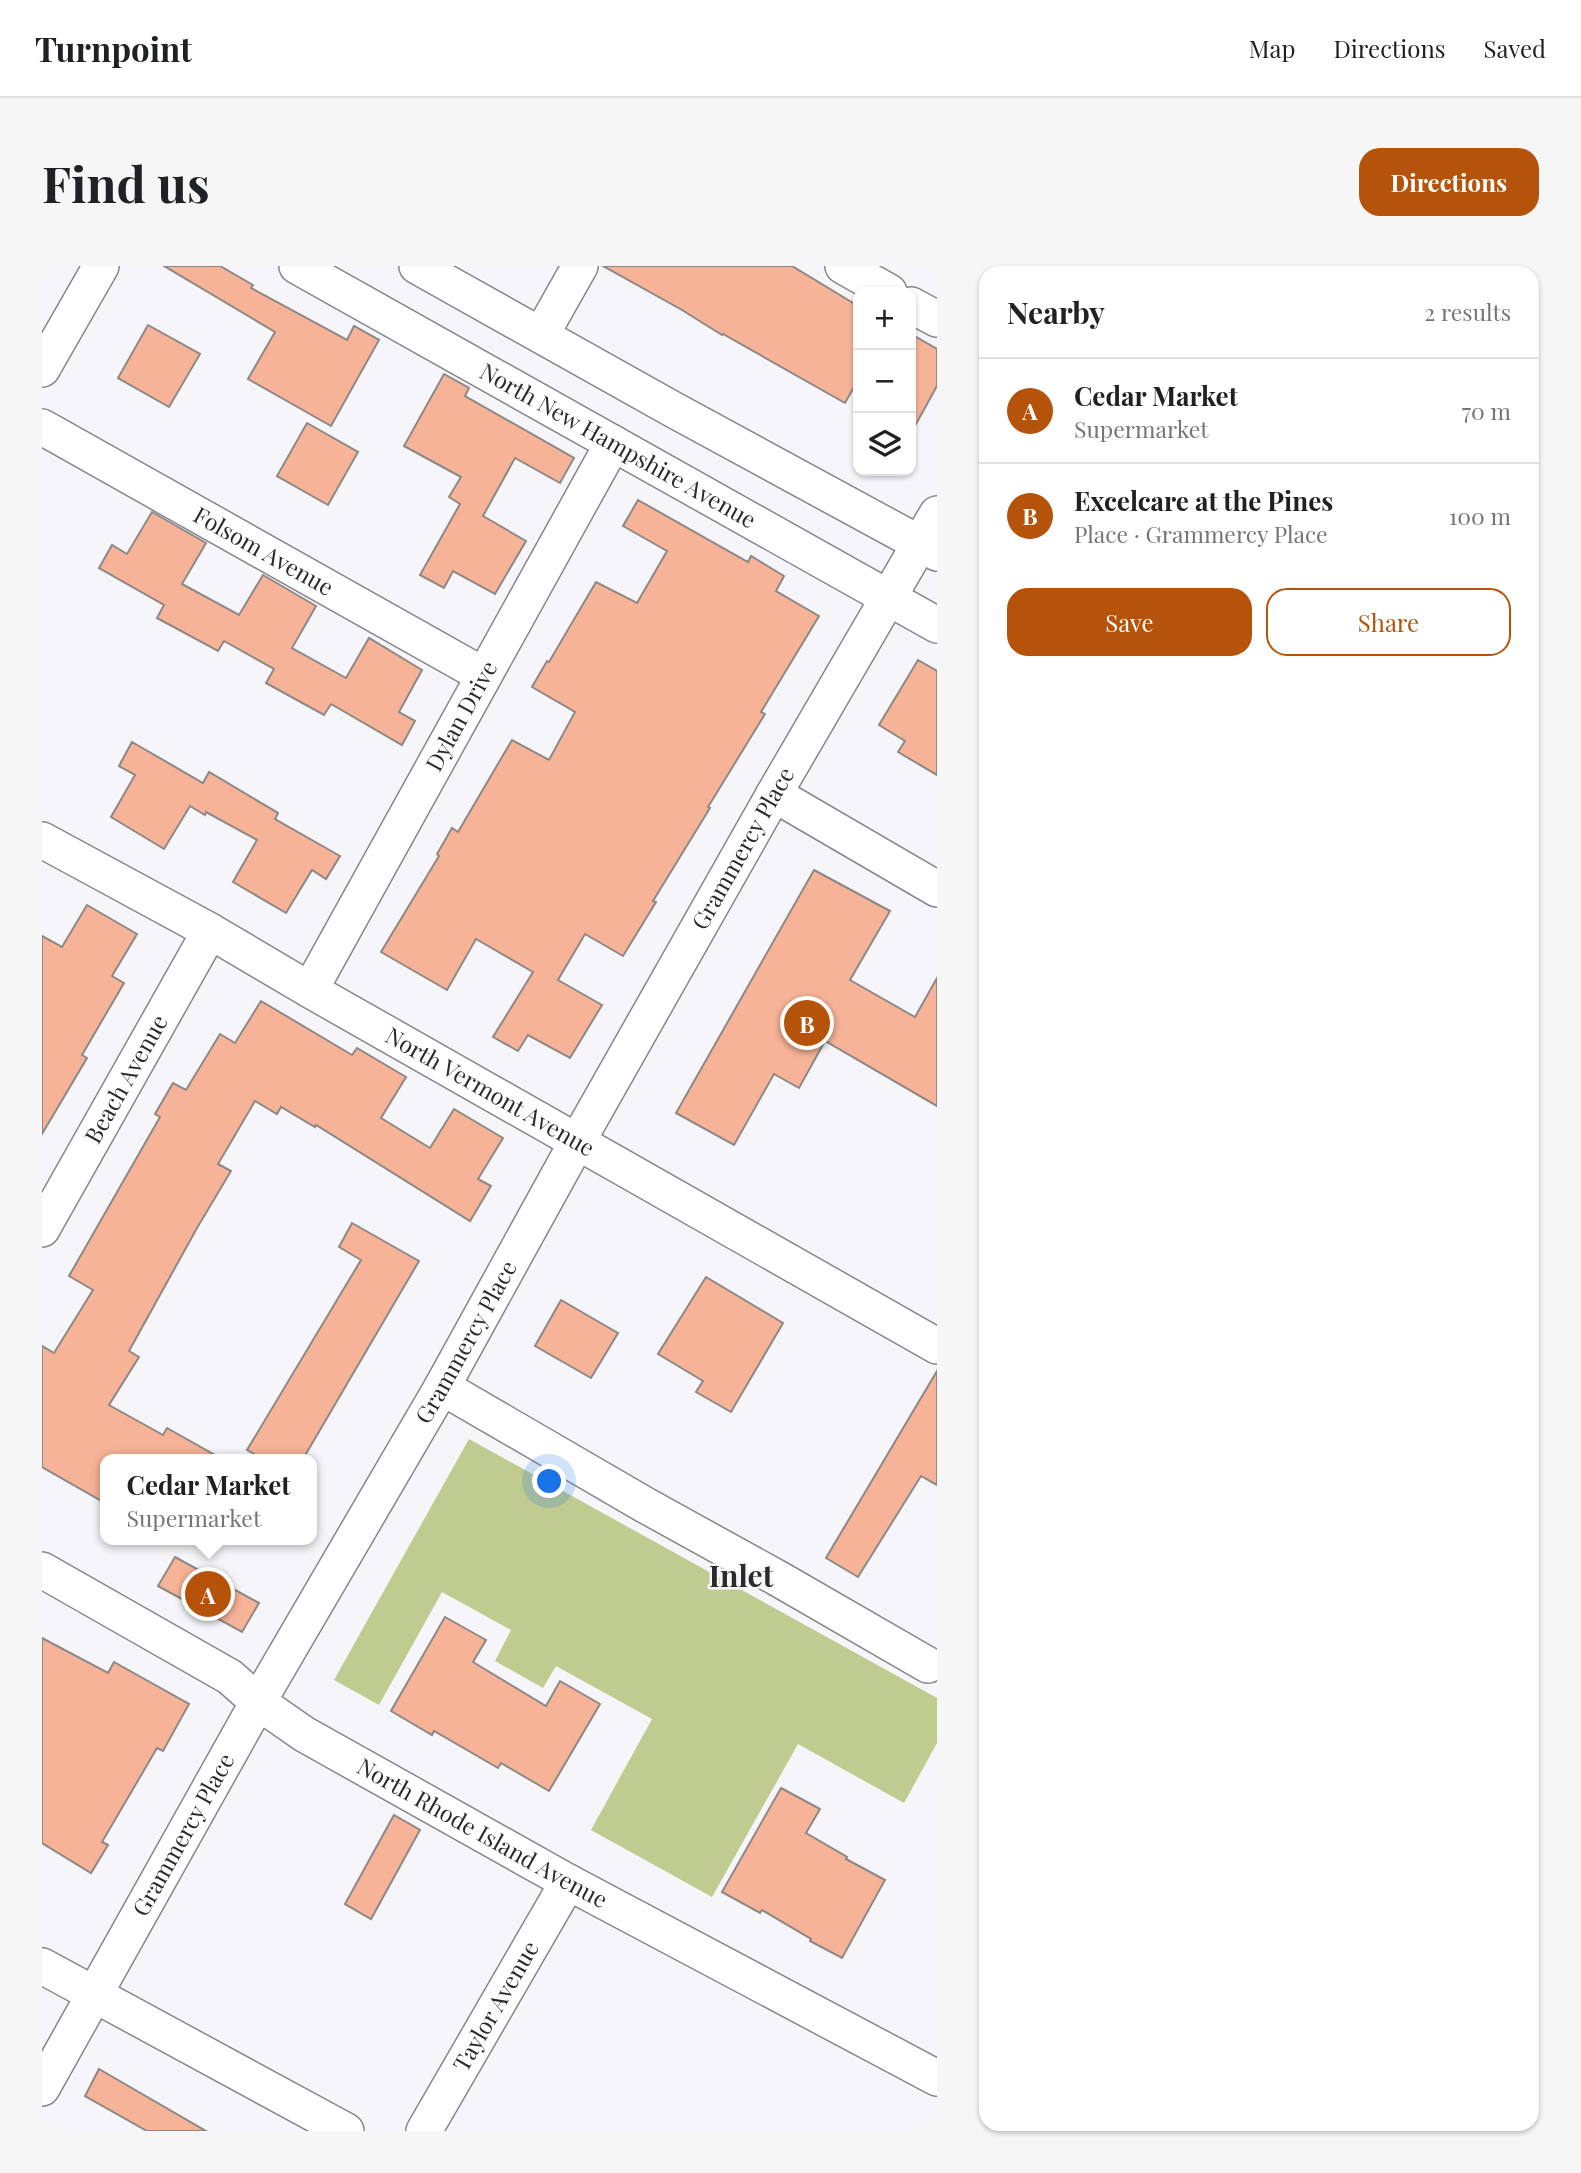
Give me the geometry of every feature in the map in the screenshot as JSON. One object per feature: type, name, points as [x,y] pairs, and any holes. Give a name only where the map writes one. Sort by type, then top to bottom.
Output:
[{"type":"street","points":[[42,369],[101,266]]},
{"type":"street","name":"North New Hampshire Avenue","points":[[297,266],[937,625]]},
{"type":"street","points":[[417,266],[674,410],[932,537]]},
{"type":"street","points":[[541,335],[580,266]]},
{"type":"street","points":[[843,266],[880,287]]},
{"type":"street","points":[[916,307],[937,319]]},
{"type":"street","name":"Folsom Avenue","points":[[42,427],[483,675]]},
{"type":"street","name":"Dylan Drive","points":[[310,990],[613,443]]},
{"type":"street","name":"Grammercy Place","points":[[42,2088],[258,1702],[442,1387],[774,794],[888,596],[932,537]]},
{"type":"street","points":[[774,794],[937,889]]},
{"type":"street","name":"North Vermont Avenue","points":[[42,840],[210,931],[937,1346]]},
{"type":"street","name":"Beach Avenue","points":[[42,1229],[210,931]]},
{"type":"street","points":[[442,1387],[928,1665]]},
{"type":"street","name":"North Rhode Island Avenue","points":[[42,1570],[230,1677],[258,1702],[304,1734],[568,1882],[937,2078]]},
{"type":"street","name":"Taylor Avenue","points":[[425,2131],[568,1882]]},
{"type":"street","points":[[42,1966],[346,2131]]},
{"type":"green space","points":[[469,1439],[937,1698],[937,1743],[904,1803],[798,1744],[712,1897],[591,1830],[652,1719],[556,1666],[543,1688],[495,1661],[511,1630],[442,1592],[379,1705],[334,1680]]},
{"type":"building","points":[[164,266],[220,266],[253,285],[251,288],[347,340],[354,326],[379,340],[331,426],[248,379],[275,332]]},
{"type":"building","points":[[603,266],[792,266],[853,303],[853,389],[845,403]]},
{"type":"building","points":[[148,325],[200,354],[169,407],[118,378]]},
{"type":"building","points":[[916,337],[937,349],[937,386],[916,424]]},
{"type":"building","points":[[444,374],[469,388],[465,396],[574,458],[560,483],[515,458],[483,516],[526,541],[495,594],[453,571],[444,588],[420,575],[460,504],[449,497],[461,477],[404,446]]},
{"type":"building","points":[[307,423],[358,452],[328,505],[277,476]]},
{"type":"building","points":[[638,500],[748,562],[751,556],[784,576],[776,591],[819,616],[761,712],[765,714],[623,956],[585,934],[558,980],[602,1005],[570,1058],[528,1035],[518,1051],[493,1037],[533,972],[476,939],[447,990],[381,952],[439,856],[437,854],[452,828],[458,832],[512,740],[549,760],[575,712],[532,687],[596,582],[637,603],[667,551],[623,526]]},
{"type":"building","points":[[152,512],[206,543],[182,584],[239,615],[263,575],[316,606],[292,648],[346,678],[369,638],[422,670],[399,712],[415,721],[402,745],[331,704],[324,715],[266,683],[274,669],[224,641],[218,651],[157,618],[164,605],[99,568],[112,545],[127,554]]},
{"type":"building","points":[[918,660],[937,671],[937,775],[898,752],[905,741],[879,725]]},
{"type":"building","points":[[132,742],[203,783],[209,772],[278,813],[275,819],[340,856],[326,879],[312,870],[286,913],[233,882],[257,840],[206,812],[205,815],[190,806],[164,849],[111,817],[135,775],[119,766]]},
{"type":"building","points":[[814,870],[890,911],[850,980],[915,1017],[937,978],[937,1106],[825,1041],[799,1088],[774,1074],[734,1145],[676,1113]]},
{"type":"building","points":[[87,905],[137,934],[112,976],[124,983],[82,1055],[87,1058],[42,1134],[42,936],[62,947]]},
{"type":"building","points":[[261,1001],[352,1055],[357,1048],[406,1077],[381,1118],[430,1148],[454,1109],[503,1138],[478,1179],[491,1186],[470,1221],[316,1125],[315,1127],[281,1107],[277,1114],[255,1101],[218,1164],[231,1171],[129,1351],[139,1357],[109,1405],[163,1435],[167,1428],[213,1454],[100,1454],[100,1500],[42,1467],[42,1346],[54,1353],[93,1290],[69,1276],[160,1117],[155,1114],[173,1083],[186,1090],[220,1034],[235,1043]]},
{"type":"building","points":[[352,1223],[419,1261],[306,1454],[254,1454],[247,1450],[361,1260],[339,1247]]},
{"type":"building","points":[[706,1277],[783,1323],[731,1412],[696,1392],[703,1381],[658,1354]]},
{"type":"building","points":[[561,1300],[618,1333],[591,1378],[535,1346]]},
{"type":"building","points":[[937,1371],[937,1485],[921,1476],[858,1577],[826,1558]]},
{"type":"building","points":[[175,1557],[259,1603],[242,1632],[158,1586]]},
{"type":"building","points":[[445,1617],[486,1640],[473,1662],[546,1706],[560,1681],[600,1704],[549,1791],[501,1763],[498,1768],[434,1731],[432,1735],[391,1711]]},
{"type":"building","points":[[42,1638],[108,1673],[114,1662],[189,1704],[163,1751],[157,1748],[102,1842],[108,1845],[91,1873],[42,1843]]},
{"type":"building","points":[[781,1788],[820,1809],[806,1833],[885,1880],[842,1958],[762,1910],[760,1913],[722,1892]]},
{"type":"building","points":[[394,1815],[420,1830],[371,1919],[345,1904]]},
{"type":"building","points":[[99,2069],[206,2131],[147,2131],[85,2096]]},
{"type":"place","name":"Excelcare at the Pines","points":[[807,1023]]},
{"type":"place","name":"Cedar Market","points":[[208,1594]]},
{"type":"district","name":"Inlet","points":[[741,1577]]}]
